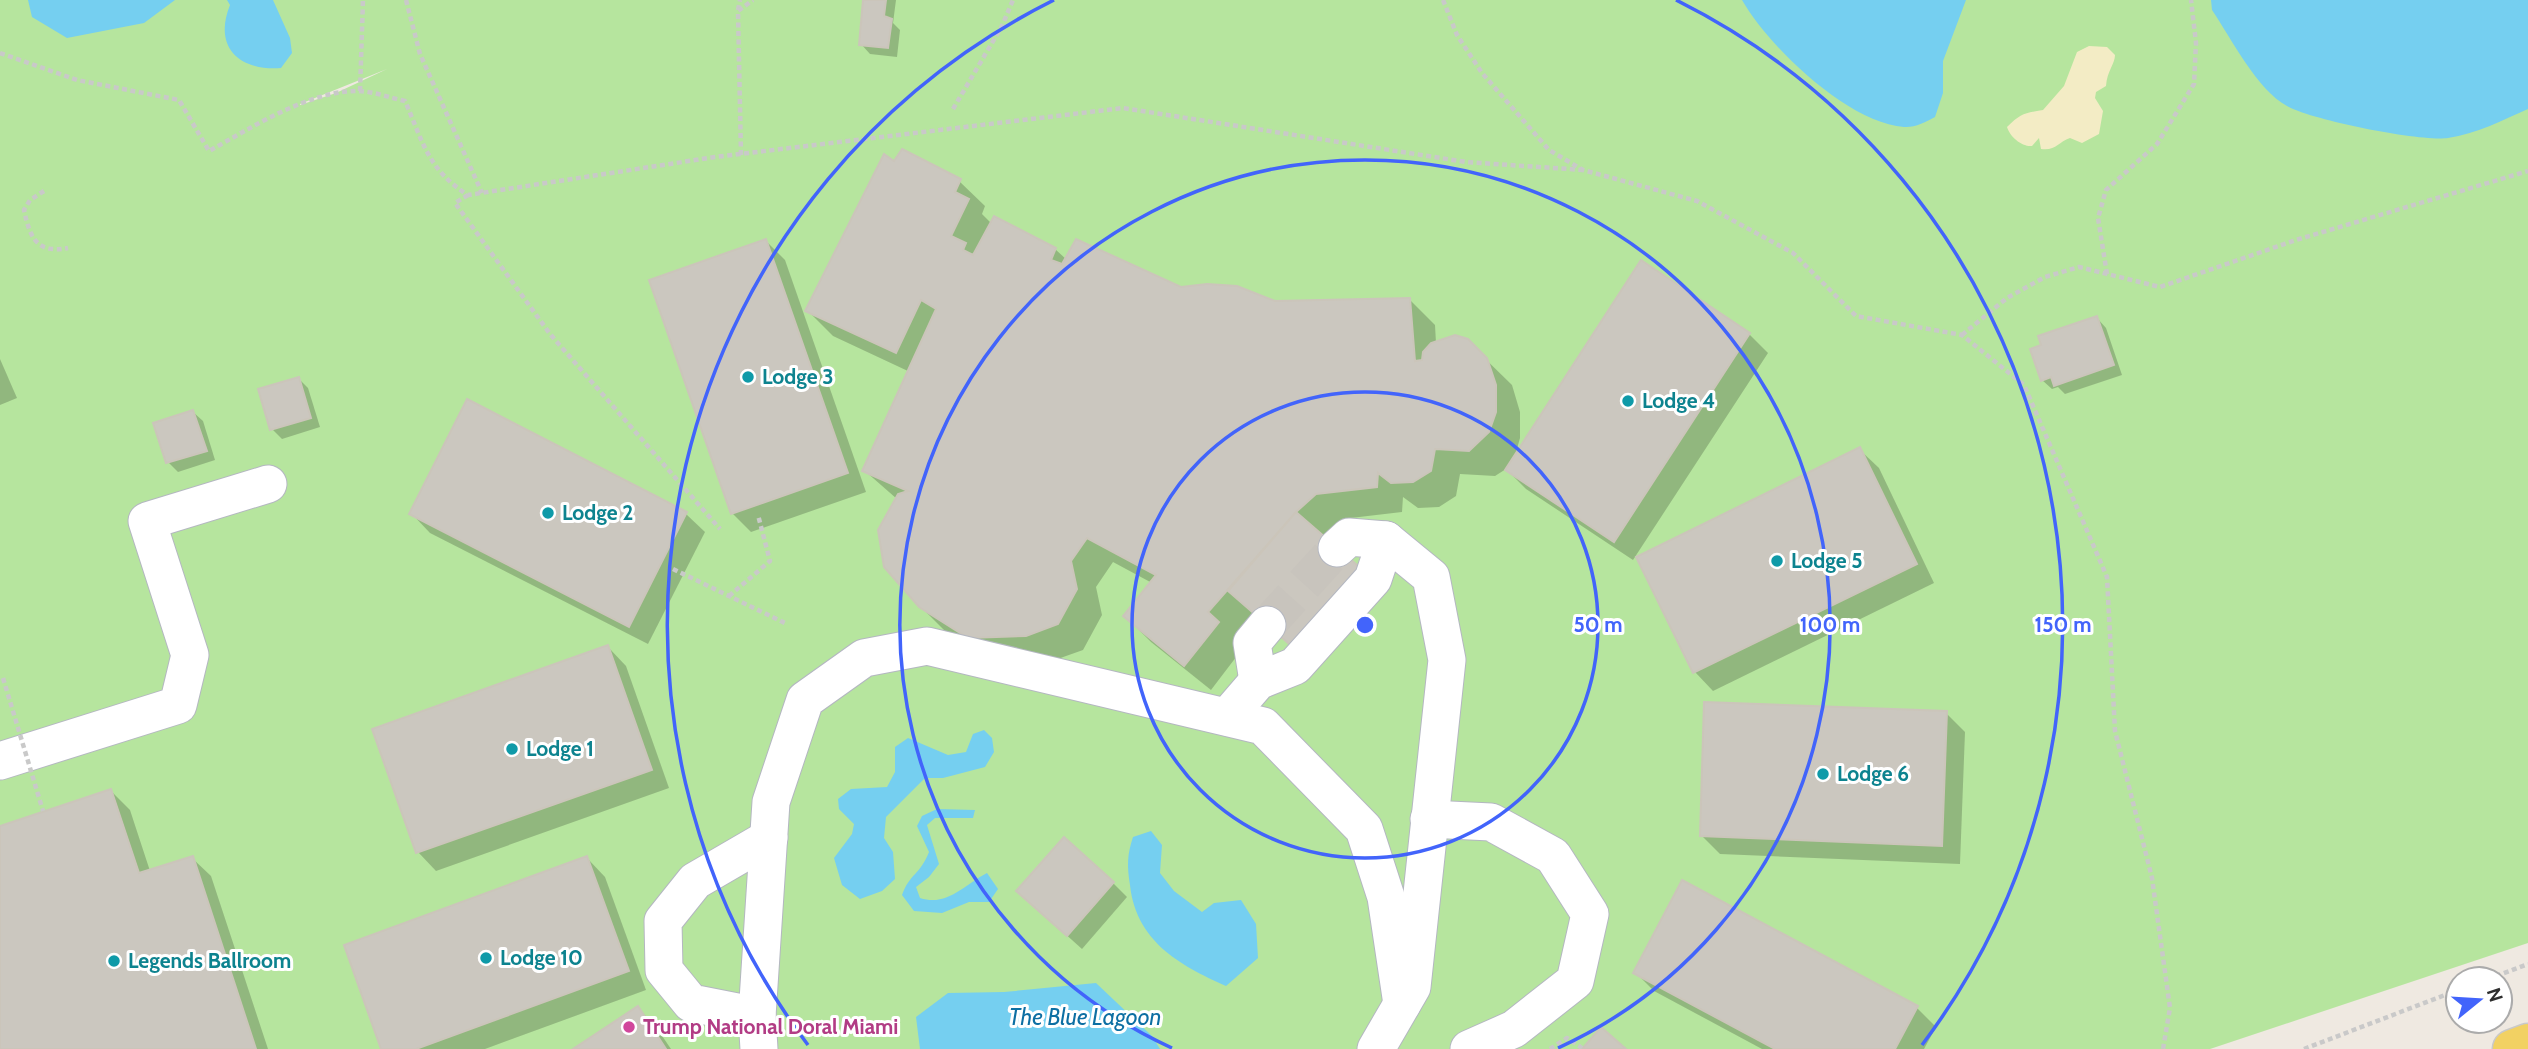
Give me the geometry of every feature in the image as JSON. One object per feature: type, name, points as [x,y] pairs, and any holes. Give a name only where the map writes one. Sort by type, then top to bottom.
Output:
[{"type":"main road","points":[[2512,1049],[2528,1043]]},
{"type":"lane","points":[[0,761],[178,705],[190,655],[147,521],[268,484]]},
{"type":"lane","points":[[1337,548],[1349,537],[1386,540],[1430,577],[1447,660],[1412,987],[1384,1048]]},
{"type":"lane","points":[[1227,717],[1258,681],[1295,666],[1373,579],[1386,540]]},
{"type":"lane","points":[[1258,681],[1252,643],[1267,625]]},
{"type":"lane","points":[[769,838],[695,881],[663,921],[664,970],[691,1003],[758,1032],[769,838],[771,802],[805,700],[864,658],[927,646],[1264,726],[1364,829],[1386,897],[1402,1004]]},
{"type":"lane","points":[[1429,819],[1491,822],[1553,856],[1590,914],[1575,981],[1514,1029],[1469,1049]]},
{"type":"path","points":[[360,91],[363,0]]},
{"type":"path","points":[[406,0],[420,54],[482,192]]},
{"type":"path","points":[[740,0],[741,155]]},
{"type":"path","points":[[738,11],[752,0]]},
{"type":"path","points":[[953,109],[1002,26],[1013,0]]},
{"type":"path","points":[[1443,0],[1457,35],[1482,73],[1549,150],[1583,170]]},
{"type":"path","points":[[2107,274],[2098,218],[2106,190],[2157,144],[2194,85],[2196,43],[2191,0]]},
{"type":"path","points":[[0,53],[77,80],[179,100],[209,151],[281,112],[336,93],[360,91],[405,102],[434,167],[447,182],[468,195]]},
{"type":"path","points":[[720,529],[550,334],[455,203],[468,195],[482,192],[741,155],[995,121],[1122,108],[1466,162],[1583,170],[1697,201],[1793,253],[1856,316],[1962,335],[2024,385],[2107,577],[2115,731],[2152,878],[2170,1007],[2163,1049]]},
{"type":"path","points":[[1962,335],[2007,298],[2045,276],[2079,267],[2160,287],[2296,240],[2528,171]]},
{"type":"path","points":[[44,191],[30,200],[24,209],[29,233],[37,243],[53,251],[68,248]]},
{"type":"path","points":[[729,596],[770,561],[758,515]]},
{"type":"path","points":[[673,569],[787,624]]},
{"type":"path","points":[[3,678],[43,811]]},
{"type":"path","points":[[2304,1049],[2444,995]]},
{"type":"path","points":[[1550,1049],[1567,1038],[1582,1048]]},
{"type":"green space","points":[[0,0],[2528,0],[2528,943],[2462,965],[2444,965],[2444,971],[2210,1049],[0,1049]],"holes":[[[387,69],[336,93],[300,104]]]},
{"type":"sand","points":[[2089,46],[2107,47],[2115,55],[2106,86],[2096,92],[2095,98],[2103,111],[2099,134],[2082,143],[2070,138],[2046,149],[2041,149],[2039,138],[2032,146],[2017,141],[2007,127],[2024,114],[2043,110],[2064,86],[2077,52]]},
{"type":"water","points":[[28,0],[175,0],[144,23],[67,38],[32,17]]},
{"type":"water","points":[[227,0],[273,0],[290,38],[292,53],[281,68],[253,65],[233,53],[225,33],[230,5]]},
{"type":"water","points":[[1742,0],[1966,0],[1943,61],[1943,93],[1935,117],[1916,126],[1904,127],[1882,122],[1859,112],[1812,80],[1790,60],[1754,19]]},
{"type":"water","points":[[2211,0],[2528,0],[2528,109],[2489,126],[2448,138],[2415,137],[2366,129],[2300,112],[2276,98],[2255,76],[2212,10]]},
{"type":"water","points":[[984,730],[992,738],[994,752],[985,767],[943,778],[925,778],[886,817],[884,838],[893,852],[895,879],[882,891],[860,899],[842,885],[834,858],[852,834],[854,824],[839,809],[838,799],[851,789],[887,787],[895,772],[895,747],[908,738],[948,755],[966,752],[973,734]]},
{"type":"water","points":[[937,809],[975,810],[973,818],[935,818],[927,825],[939,864],[929,877],[916,887],[920,898],[939,900],[987,873],[998,889],[989,902],[969,902],[942,913],[914,911],[902,895],[929,852],[917,826],[922,816]]},
{"type":"water","points":[[1151,831],[1162,845],[1160,873],[1174,891],[1202,912],[1214,903],[1241,900],[1256,924],[1258,958],[1226,986],[1177,960],[1151,936],[1141,921],[1130,885],[1129,855],[1133,837]]},
{"type":"water","name":"The Blue Lagoon","points":[[1096,983],[1152,1036],[1160,1049],[920,1049],[916,1017],[948,993],[1004,992]]},
{"type":"building","points":[[863,0],[886,0],[884,16],[892,19],[888,48],[859,45]]},
{"type":"building","points":[[902,149],[961,179],[955,192],[969,199],[951,236],[966,243],[963,250],[973,255],[994,216],[1056,248],[1051,260],[1062,264],[1076,239],[1181,287],[1207,284],[1237,286],[1275,301],[1410,298],[1415,361],[1422,360],[1423,352],[1431,343],[1455,335],[1468,339],[1487,358],[1496,385],[1496,412],[1489,432],[1469,451],[1435,449],[1431,471],[1413,482],[1391,483],[1378,473],[1377,487],[1316,494],[1296,512],[1208,612],[1219,622],[1184,666],[1123,616],[1156,575],[1087,538],[1071,561],[1077,589],[1058,624],[1026,636],[968,638],[919,607],[884,567],[878,530],[898,494],[908,491],[862,471],[936,309],[921,300],[896,353],[805,311],[884,154],[894,161]]},
{"type":"building","name":"Lodge 3","points":[[766,239],[848,473],[731,514],[649,280]]},
{"type":"building","name":"Lodge 4","points":[[1641,260],[1750,333],[1614,542],[1505,470]]},
{"type":"building","points":[[2097,316],[2114,365],[2054,386],[2051,377],[2041,381],[2030,349],[2041,345],[2038,336]]},
{"type":"building","points":[[299,377],[311,418],[270,430],[258,389]]},
{"type":"building","name":"Lodge 2","points":[[467,399],[687,512],[629,627],[409,514]]},
{"type":"building","points":[[193,410],[207,451],[166,463],[153,423]]},
{"type":"building","name":"Lodge 5","points":[[1860,447],[1917,564],[1693,673],[1636,557]]},
{"type":"building","points":[[1296,512],[1363,570],[1295,649],[1228,591]]},
{"type":"building","name":"Lodge 1","points":[[608,645],[652,770],[416,853],[372,729]]},
{"type":"building","name":"Lodge 6","points":[[1704,702],[1947,711],[1942,846],[1700,836]]},
{"type":"building","name":"Legends Ballroom","points":[[111,789],[139,873],[193,856],[256,1049],[0,1049],[0,826]]},
{"type":"building","points":[[1064,837],[1114,882],[1067,936],[1016,891]]},
{"type":"building","name":"Lodge 10","points":[[587,856],[629,971],[416,1049],[381,1049],[344,945]]},
{"type":"building","points":[[1682,880],[1918,1006],[1895,1049],[1775,1049],[1633,973]]},
{"type":"building","name":"Trump National Doral Miami","points":[[638,1006],[666,1049],[573,1049]]},
{"type":"building","points":[[1601,1027],[1626,1049],[1582,1049]]},
{"type":"tunnel","points":[[1267,625],[1337,548]]},
{"type":"place","name":"Lodge 3","points":[[748,377]]},
{"type":"place","name":"Lodge 4","points":[[1628,401]]},
{"type":"place","name":"Lodge 2","points":[[548,513]]},
{"type":"place","name":"Lodge 5","points":[[1777,561]]},
{"type":"place","name":"Lodge 1","points":[[512,749]]},
{"type":"place","name":"Lodge 6","points":[[1823,774]]},
{"type":"place","name":"Lodge 10","points":[[486,958]]},
{"type":"place","name":"Legends Ballroom","points":[[114,961]]},
{"type":"place","name":"Trump National Doral Miami","points":[[629,1027]]}]
